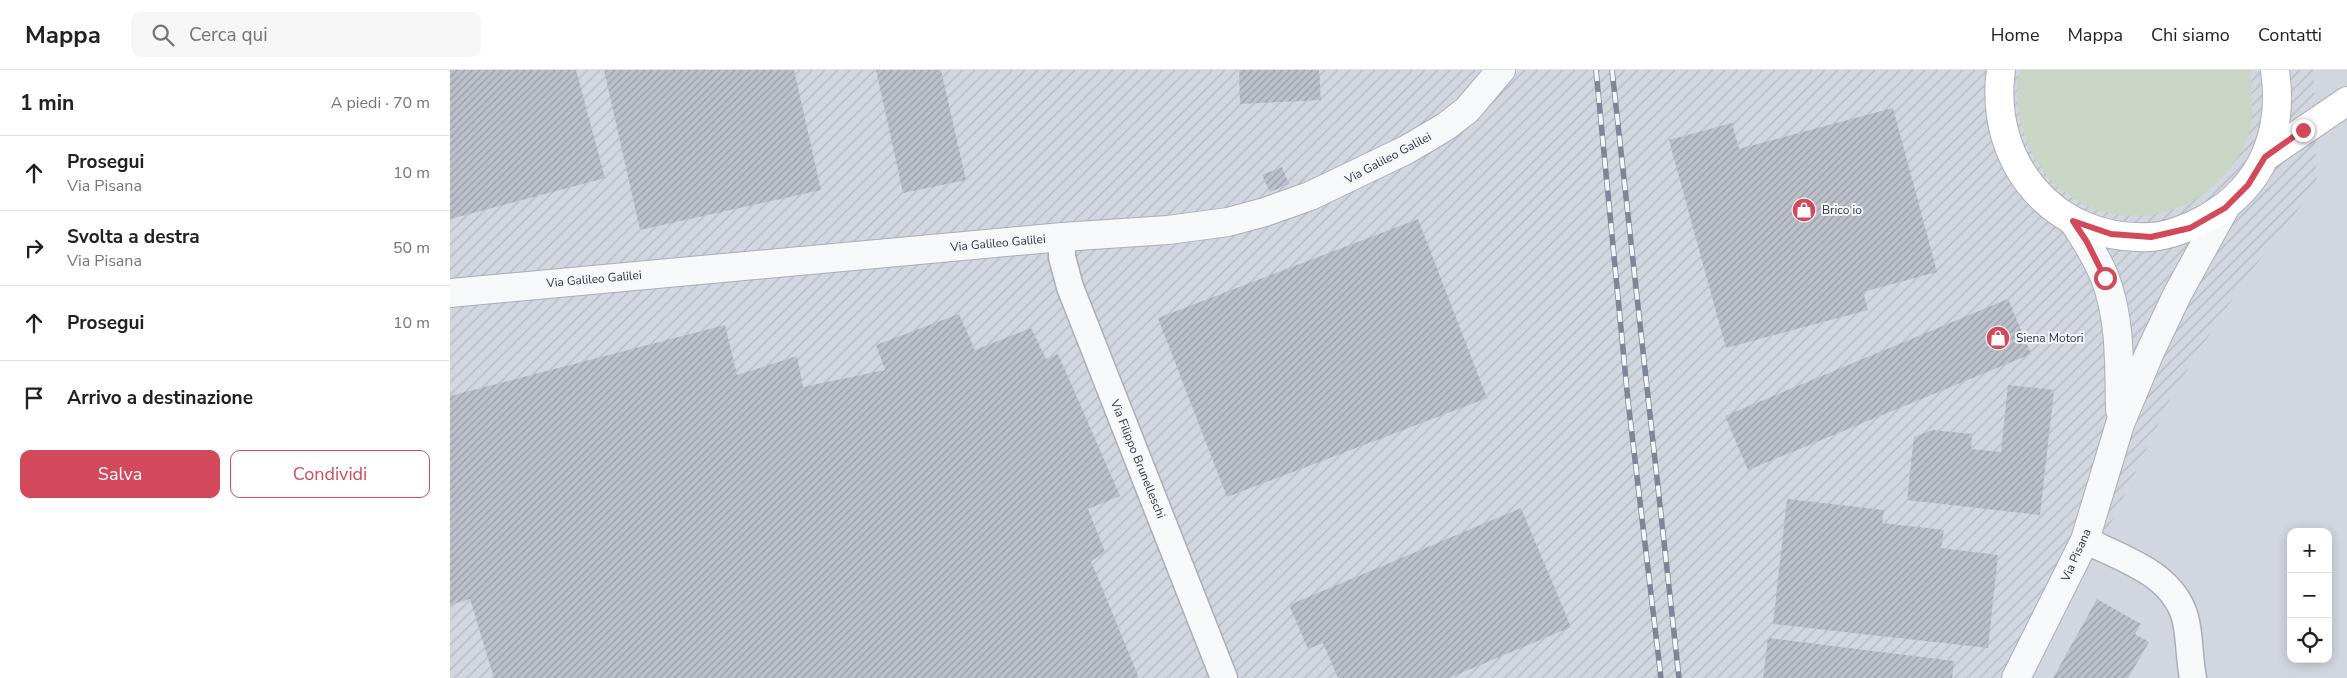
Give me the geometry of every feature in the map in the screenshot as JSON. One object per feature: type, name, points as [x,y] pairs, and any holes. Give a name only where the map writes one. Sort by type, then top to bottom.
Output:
[{"type":"main road","name":"Via Pisana","points":[[1996,77],[2002,131],[2017,168],[2041,198],[2073,221],[2111,234],[2151,237],[2190,228],[2225,208],[2248,185],[2265,157],[2276,125],[2278,93],[2275,70]]},
{"type":"main road","points":[[2265,157],[2347,101]]},
{"type":"street","name":"Via Galileo Galilei","points":[[450,293],[1062,237],[1212,226],[1283,206],[1360,174],[1431,136],[1458,118],[1476,102],[1501,70]]},
{"type":"street","name":"Via Pisana","points":[[2016,678],[2085,540],[2120,424],[2160,328],[2225,208]]},
{"type":"street","name":"Via Pisana","points":[[2073,221],[2096,259],[2111,299],[2118,341],[2120,424]]},
{"type":"street","name":"Via Filippo Brunelleschi","points":[[1062,237],[1062,256],[1070,287],[1224,678]]},
{"type":"street","points":[[2085,540],[2156,575],[2176,595],[2185,618],[2193,678]]},
{"type":"shaded area","points":[[450,70],[2314,70],[2317,185],[2244,281],[2174,391],[2117,511],[2032,678],[450,678]]},
{"type":"shaded area","points":[[2314,70],[2347,70],[2347,678],[2032,678],[2117,511],[2174,391],[2244,281],[2317,185]]},
{"type":"green space","points":[[2021,70],[2249,70],[2252,115],[2249,133],[2225,174],[2197,198],[2165,212],[2131,216],[2098,210],[2067,194],[2042,169],[2024,133],[2020,118],[2017,94]]},
{"type":"building","points":[[450,70],[576,70],[605,178],[450,219]]},
{"type":"building","points":[[604,70],[794,70],[821,190],[640,230]]},
{"type":"building","points":[[876,70],[941,70],[966,180],[903,193]]},
{"type":"building","points":[[1239,70],[1319,70],[1321,100],[1240,104]]},
{"type":"building","name":"Brico io","points":[[1893,108],[1937,272],[1863,292],[1868,310],[1726,348],[1669,140],[1732,123],[1739,149]]},
{"type":"building","points":[[1282,167],[1289,184],[1270,192],[1262,175]]},
{"type":"building","points":[[1418,219],[1487,398],[1227,497],[1158,318]]},
{"type":"building","points":[[2008,299],[2031,354],[1748,470],[1725,416]]},
{"type":"building","points":[[959,314],[975,350],[1031,328],[1046,359],[1058,354],[1120,496],[1088,509],[1105,552],[1091,561],[1139,678],[494,678],[470,599],[450,605],[450,396],[725,325],[737,375],[797,356],[803,387],[885,370],[876,345]]},
{"type":"building","points":[[2008,385],[2054,390],[2040,515],[1907,500],[1914,437],[1932,430],[1972,434],[1971,449],[2001,452]]},
{"type":"building","points":[[1787,499],[1884,510],[1882,523],[1944,530],[1941,548],[1998,555],[1988,648],[1773,624]]},
{"type":"building","points":[[1521,508],[1571,627],[1449,678],[1338,678],[1323,643],[1308,649],[1289,605]]},
{"type":"building","points":[[2097,599],[2141,624],[2135,634],[2149,642],[2128,678],[2053,678]]},
{"type":"building","points":[[1768,638],[1954,661],[1952,678],[1763,678]]},
{"type":"railway","points":[[1596,70],[1628,401],[1661,678]]},
{"type":"railway","points":[[1612,70],[1679,678]]},
{"type":"place","name":"Brico io","points":[[1804,210]]},
{"type":"place","name":"Siena Motori","points":[[1998,338]]},
{"type":"route","points":[[2105,278],[2087,242],[2073,221],[2111,234],[2151,237],[2190,228],[2225,208],[2248,185],[2265,157],[2303,130]]}]
